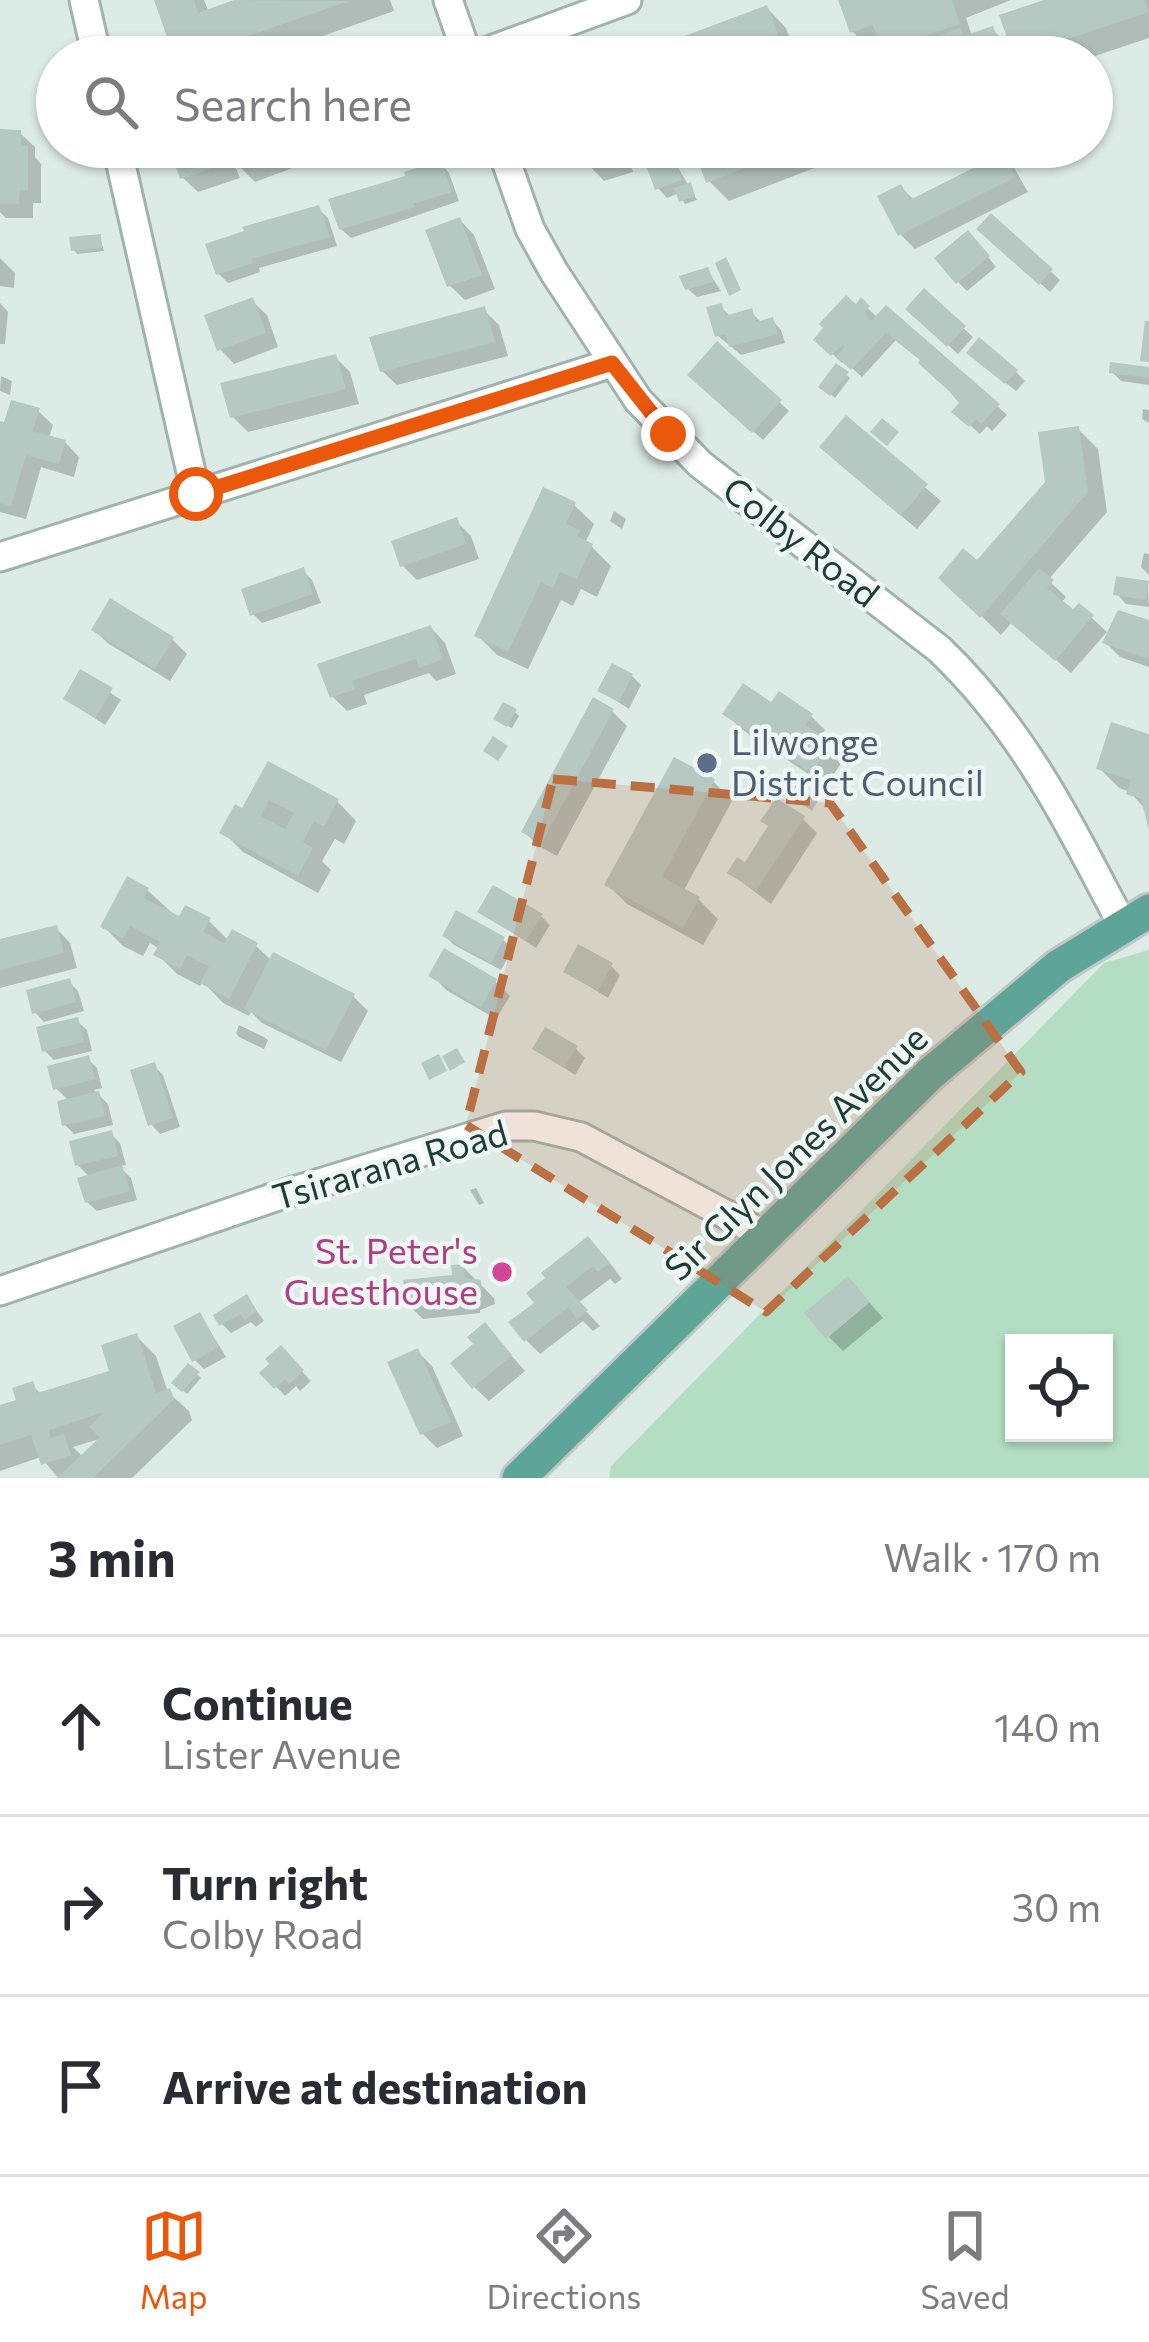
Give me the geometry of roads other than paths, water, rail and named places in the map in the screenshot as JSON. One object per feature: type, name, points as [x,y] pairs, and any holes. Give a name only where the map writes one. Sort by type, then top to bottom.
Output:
[{"type":"main road","name":"Sir Glyn Jones Avenue","points":[[519,1478],[930,1074],[1059,966],[1136,918]]},
{"type":"street","points":[[84,0],[92,36]]},
{"type":"street","points":[[448,0],[462,36]]},
{"type":"street","points":[[528,36],[627,0]]},
{"type":"street","points":[[122,168],[196,494]]},
{"type":"street","name":"Colby Road","points":[[508,168],[530,229],[574,307],[638,400],[700,464],[969,678],[1036,764],[1136,918]]},
{"type":"street","points":[[0,557],[612,363]]},
{"type":"street","name":"Tsirarana Road","points":[[0,1291],[284,1194],[506,1126],[534,1126],[581,1137],[768,1237]]},
{"type":"place","name":"Lilwonge District Council","points":[[707,763]]},
{"type":"place","name":"St. Peter's Guesthouse","points":[[502,1272]]}]
